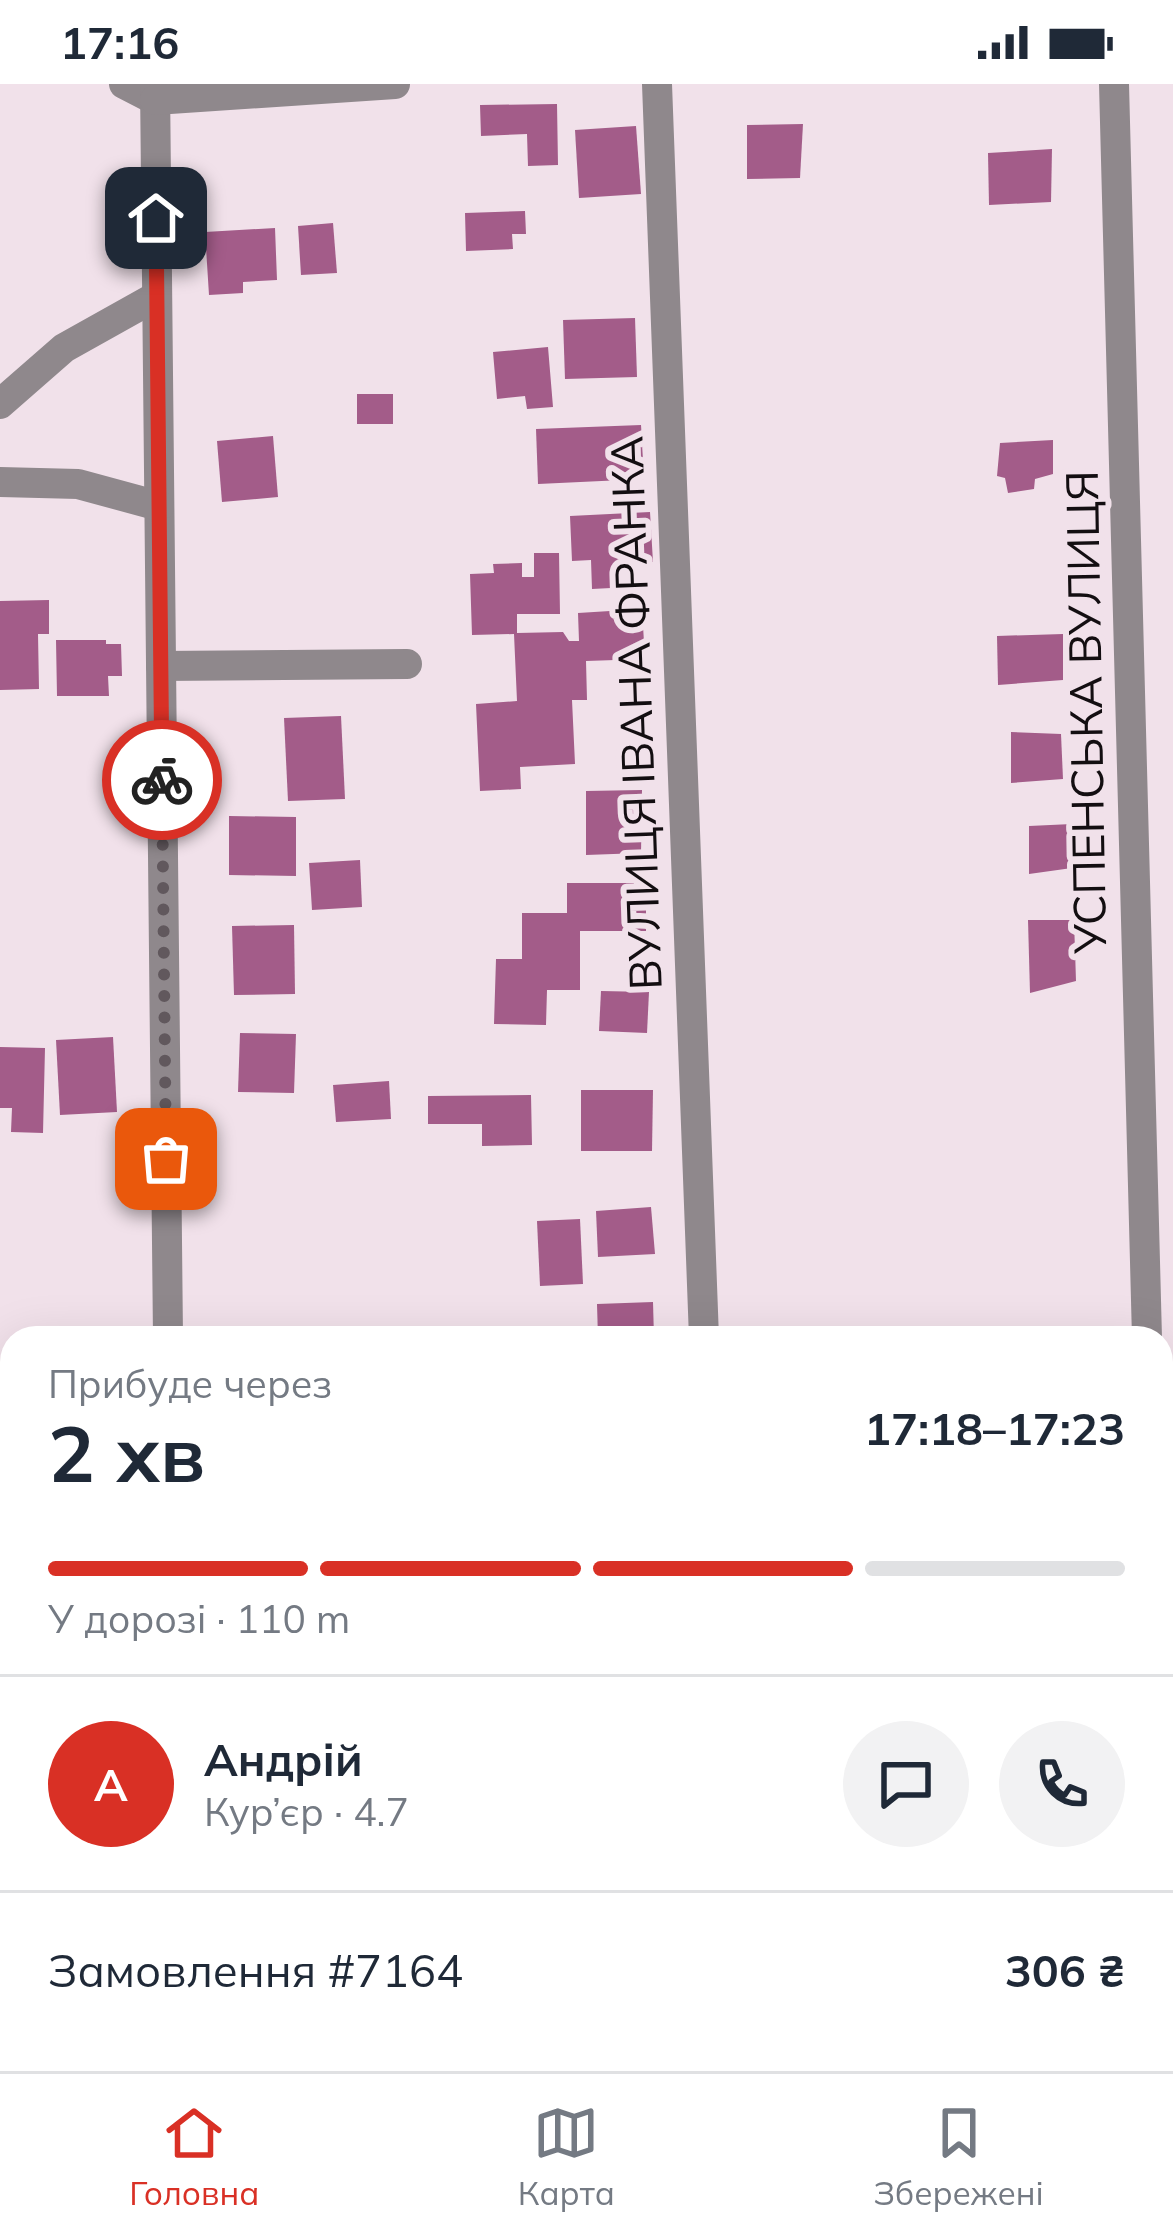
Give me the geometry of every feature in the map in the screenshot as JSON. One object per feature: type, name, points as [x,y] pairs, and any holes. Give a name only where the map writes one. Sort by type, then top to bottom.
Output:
[{"type":"street","points":[[124,84],[155,92],[395,84]]},
{"type":"street","name":"ВУЛИЦЯ ІВАНА ФРАНКА","points":[[657,84],[704,1326]]},
{"type":"street","name":"УСПЕНСЬКА ВУЛИЦЯ","points":[[1114,84],[1147,1326]]},
{"type":"street","points":[[155,92],[168,1326]]},
{"type":"street","points":[[0,404],[64,348],[157,296]]},
{"type":"street","points":[[0,482],[78,484],[159,506]]},
{"type":"street","points":[[161,666],[407,664]]},
{"type":"building","points":[[557,104],[558,165],[528,166],[527,134],[481,136],[480,105]]},
{"type":"building","points":[[803,124],[800,178],[747,179],[747,125]]},
{"type":"building","points":[[636,126],[641,194],[579,198],[575,130]]},
{"type":"building","points":[[1052,149],[1051,202],[989,205],[988,153]]},
{"type":"building","points":[[525,211],[526,234],[512,234],[513,249],[466,251],[465,213]]},
{"type":"building","points":[[333,223],[337,273],[301,275],[298,226]]},
{"type":"building","points":[[275,228],[277,280],[243,282],[243,293],[209,295],[205,232]]},
{"type":"building","points":[[635,318],[637,377],[565,379],[563,320]]},
{"type":"building","points":[[548,347],[553,407],[527,409],[525,396],[497,399],[493,352]]},
{"type":"building","points":[[357,394],[393,394],[393,424],[357,424]]},
{"type":"building","points":[[641,425],[644,479],[538,484],[536,429]]},
{"type":"building","points":[[273,436],[278,497],[222,502],[217,441]]},
{"type":"building","points":[[1053,440],[1053,474],[1035,479],[1034,489],[1008,493],[1005,478],[997,476],[1000,443]]},
{"type":"building","points":[[650,512],[653,562],[629,563],[630,587],[592,589],[591,560],[572,561],[570,516]]},
{"type":"building","points":[[534,553],[559,553],[560,614],[517,614],[517,633],[563,632],[569,641],[579,641],[578,613],[642,609],[645,659],[586,661],[587,700],[572,700],[575,764],[520,767],[521,789],[480,791],[476,704],[517,701],[514,634],[472,635],[470,574],[494,573],[493,564],[522,563],[522,577],[534,577]]},
{"type":"building","points":[[49,600],[49,634],[38,634],[39,689],[0,690],[0,601]]},
{"type":"building","points":[[1063,634],[1063,680],[998,685],[997,636]]},
{"type":"building","points":[[56,640],[121,644],[122,676],[108,676],[109,696],[57,696]]},
{"type":"building","points":[[341,716],[345,799],[288,801],[284,718]]},
{"type":"building","points":[[1011,732],[1061,734],[1063,779],[1011,783]]},
{"type":"building","points":[[642,790],[641,853],[586,855],[586,791]]},
{"type":"building","points":[[229,816],[296,817],[296,876],[229,875]]},
{"type":"building","points":[[1072,824],[1072,868],[1029,874],[1029,826]]},
{"type":"building","points":[[360,860],[362,907],[312,910],[309,863]]},
{"type":"building","points":[[567,883],[646,883],[646,931],[580,931],[580,990],[547,990],[546,1025],[494,1024],[496,959],[522,959],[522,913],[567,913]]},
{"type":"building","points":[[1028,920],[1074,920],[1076,981],[1030,993]]},
{"type":"building","points":[[294,925],[295,994],[234,995],[232,926]]},
{"type":"building","points":[[601,991],[649,992],[647,1033],[599,1031]]},
{"type":"building","points":[[240,1033],[296,1034],[294,1093],[238,1092]]},
{"type":"building","points":[[113,1037],[117,1112],[60,1115],[56,1040]]},
{"type":"building","points":[[0,1047],[45,1048],[43,1133],[11,1132],[12,1108],[0,1108]]},
{"type":"building","points":[[389,1081],[391,1119],[336,1122],[333,1085]]},
{"type":"building","points":[[581,1090],[653,1090],[652,1151],[581,1151]]},
{"type":"building","points":[[531,1095],[532,1145],[482,1146],[482,1124],[428,1124],[428,1096]]},
{"type":"building","points":[[651,1207],[655,1254],[598,1257],[596,1211]]},
{"type":"building","points":[[580,1219],[583,1284],[540,1286],[537,1221]]},
{"type":"building","points":[[653,1302],[654,1326],[598,1326],[597,1304]]},
{"type":"way so far","points":[[162,780],[166,1159]]},
{"type":"route","points":[[156,218],[162,780]]}]
